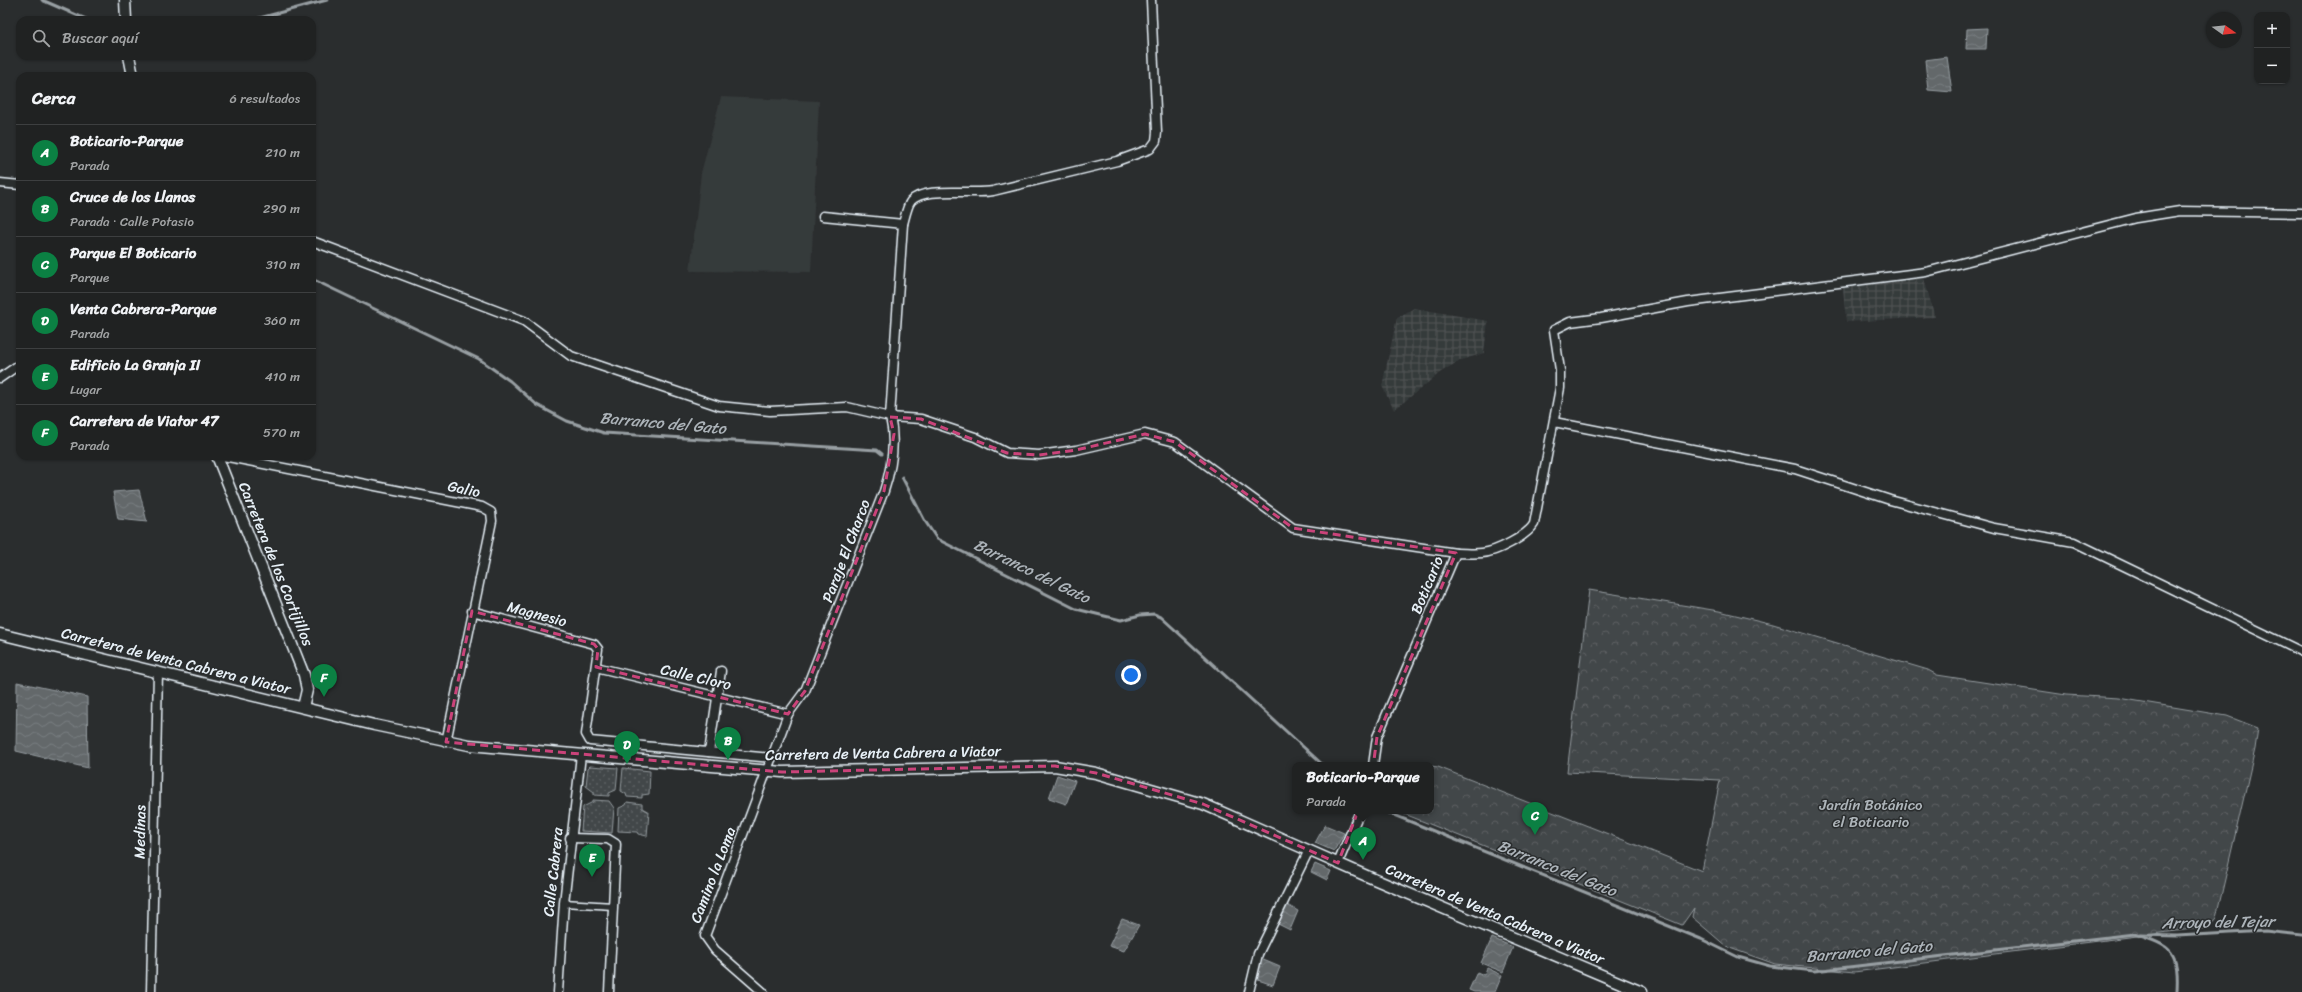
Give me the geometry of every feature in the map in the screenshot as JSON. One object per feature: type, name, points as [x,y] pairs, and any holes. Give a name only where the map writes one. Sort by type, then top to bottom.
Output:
[{"type":"street","points":[[125,0],[126,16]]},
{"type":"street","name":"Paraje El Charco","points":[[767,771],[788,714],[805,691],[887,483],[894,434],[890,417],[903,224],[910,202],[918,194],[930,192],[977,194],[993,191],[1117,161],[1150,149],[1156,141],[1157,132],[1151,0]]},
{"type":"street","points":[[130,60],[132,72]]},
{"type":"street","points":[[0,183],[16,185]]},
{"type":"street","name":"Boticario","points":[[1373,762],[1377,736],[1456,553],[1483,553],[1494,550],[1530,531],[1534,524],[1554,422],[1560,370],[1554,330],[1559,325],[1688,302],[1926,272],[2136,218],[2180,211],[2302,213]]},
{"type":"street","points":[[823,216],[903,224]]},
{"type":"street","points":[[316,242],[524,321],[571,356],[719,406],[770,411],[847,407],[890,417],[921,418],[975,437],[1007,453],[1039,455],[1076,450],[1145,434],[1175,442],[1293,528],[1456,553]]},
{"type":"street","points":[[0,378],[16,367]]},
{"type":"street","points":[[1554,422],[1795,469],[1890,500],[1994,528],[2074,542],[2302,652]]},
{"type":"street","name":"Carretera de los Cortijillos","points":[[219,460],[304,675],[307,690],[303,707]]},
{"type":"street","name":"Galio","points":[[243,460],[482,507],[491,512],[492,521],[472,611],[446,742]]},
{"type":"street","name":"Magnesio","points":[[472,611],[594,644],[598,649],[596,667]]},
{"type":"street","name":"Carretera de Venta Cabrera a Viator","points":[[0,634],[446,742],[767,771],[928,770],[979,767],[1055,766],[1096,773],[1203,804],[1642,992]]},
{"type":"street","points":[[596,667],[586,734],[590,741],[772,758]]},
{"type":"street","name":"Calle Cloro","points":[[596,667],[788,714]]},
{"type":"street","points":[[709,752],[721,671]]},
{"type":"street","name":"Medinas","points":[[151,992],[158,672]]},
{"type":"street","name":"Calle Cabrera","points":[[558,992],[570,838],[581,755]]},
{"type":"street","name":"Camino la Loma","points":[[763,992],[715,950],[705,936],[767,771]]},
{"type":"street","points":[[1338,863],[1359,814]]},
{"type":"street","points":[[570,838],[608,839],[616,844],[609,992]]},
{"type":"street","points":[[1249,992],[1258,954],[1309,850]]},
{"type":"street","points":[[564,903],[614,906]]},
{"type":"highlighted area","points":[[890,417],[921,419],[1007,453],[1039,455],[1076,450],[1145,434],[1175,442],[1293,528],[1456,553],[1377,737],[1372,775],[1338,863],[1203,804],[1096,773],[1055,766],[782,772],[446,742],[472,611],[594,644],[598,649],[596,667],[788,714],[805,691],[884,491],[894,434]]},
{"type":"shaded area","points":[[721,97],[819,101],[811,272],[690,271],[701,173]]},
{"type":"shaded area","points":[[1924,278],[1935,317],[1846,322],[1843,288]]},
{"type":"shaded area","points":[[1414,308],[1488,321],[1484,353],[1459,361],[1441,372],[1394,410],[1382,386],[1397,318]]},
{"type":"green space","name":"Jardín Botánico el Boticario","points":[[1589,590],[1719,611],[1773,624],[1928,670],[1937,675],[2066,695],[2119,698],[2227,716],[2258,728],[2255,749],[2216,918],[2208,927],[1854,972],[1775,964],[1727,947],[1692,917],[1694,908],[1682,925],[1404,814],[1434,814],[1434,766],[1438,767],[1702,871],[1720,780],[1567,772]]},
{"type":"green space","points":[[590,766],[618,768],[616,790],[609,793],[609,796],[594,795],[594,792],[586,786],[588,768]]},
{"type":"green space","points":[[623,768],[650,771],[649,794],[642,795],[642,798],[627,797],[626,794],[621,791]]},
{"type":"green space","points":[[593,800],[609,801],[614,808],[612,833],[581,831],[583,807],[593,802]]},
{"type":"green space","points":[[627,802],[642,804],[642,808],[649,812],[647,836],[638,834],[637,832],[618,831],[619,808],[626,805]]},
{"type":"water","points":[[1987,28],[1986,49],[1966,49],[1967,29]]},
{"type":"water","points":[[1947,57],[1952,92],[1928,90],[1925,60]]},
{"type":"water","points":[[139,490],[147,522],[118,519],[113,492]]},
{"type":"water","points":[[17,682],[87,697],[88,768],[16,751]]},
{"type":"water","points":[[1057,775],[1075,781],[1066,804],[1049,798]]},
{"type":"water","points":[[1325,825],[1344,833],[1334,851],[1315,843]]},
{"type":"water","points":[[1315,864],[1331,871],[1327,880],[1311,872]]},
{"type":"water","points":[[1287,905],[1298,911],[1290,930],[1278,924]]},
{"type":"water","points":[[1122,919],[1139,925],[1124,951],[1109,946]]},
{"type":"water","points":[[1492,938],[1513,947],[1503,972],[1481,963]]},
{"type":"water","points":[[1261,959],[1280,967],[1273,985],[1258,980],[1258,967]]},
{"type":"water","points":[[1487,968],[1502,975],[1495,992],[1474,992],[1469,990],[1477,972],[1484,975]]},
{"type":"waterway","points":[[42,0],[79,16]]},
{"type":"waterway","points":[[267,16],[327,0]]},
{"type":"waterway","name":"Barranco del Gato","points":[[316,281],[479,359],[510,381],[537,405],[567,421],[604,433],[877,450],[882,454]]},
{"type":"waterway","name":"Barranco del Gato","points":[[902,477],[925,521],[937,539],[1076,609],[1121,620],[1140,615],[1154,614],[1161,617],[1320,762]]},
{"type":"waterway","name":"Barranco del Gato","points":[[1391,814],[1701,939],[1738,957],[1770,966],[1814,971],[2134,934],[2157,942],[2171,952],[2177,967],[2177,992]]},
{"type":"waterway","name":"Arroyo del Tejar","points":[[2140,935],[2177,936],[2266,931],[2302,935]]},
{"type":"place","name":"Carretera de Viator 47","points":[[324,697]]},
{"type":"place","name":"Cruce de los Llanos","points":[[728,760]]},
{"type":"place","name":"Venta Cabrera-Parque","points":[[627,764]]},
{"type":"place","name":"Parque El Boticario","points":[[1535,835]]},
{"type":"place","name":"Boticario-Parque","points":[[1363,860]]},
{"type":"place","name":"Edificio La Granja II","points":[[592,877]]}]
